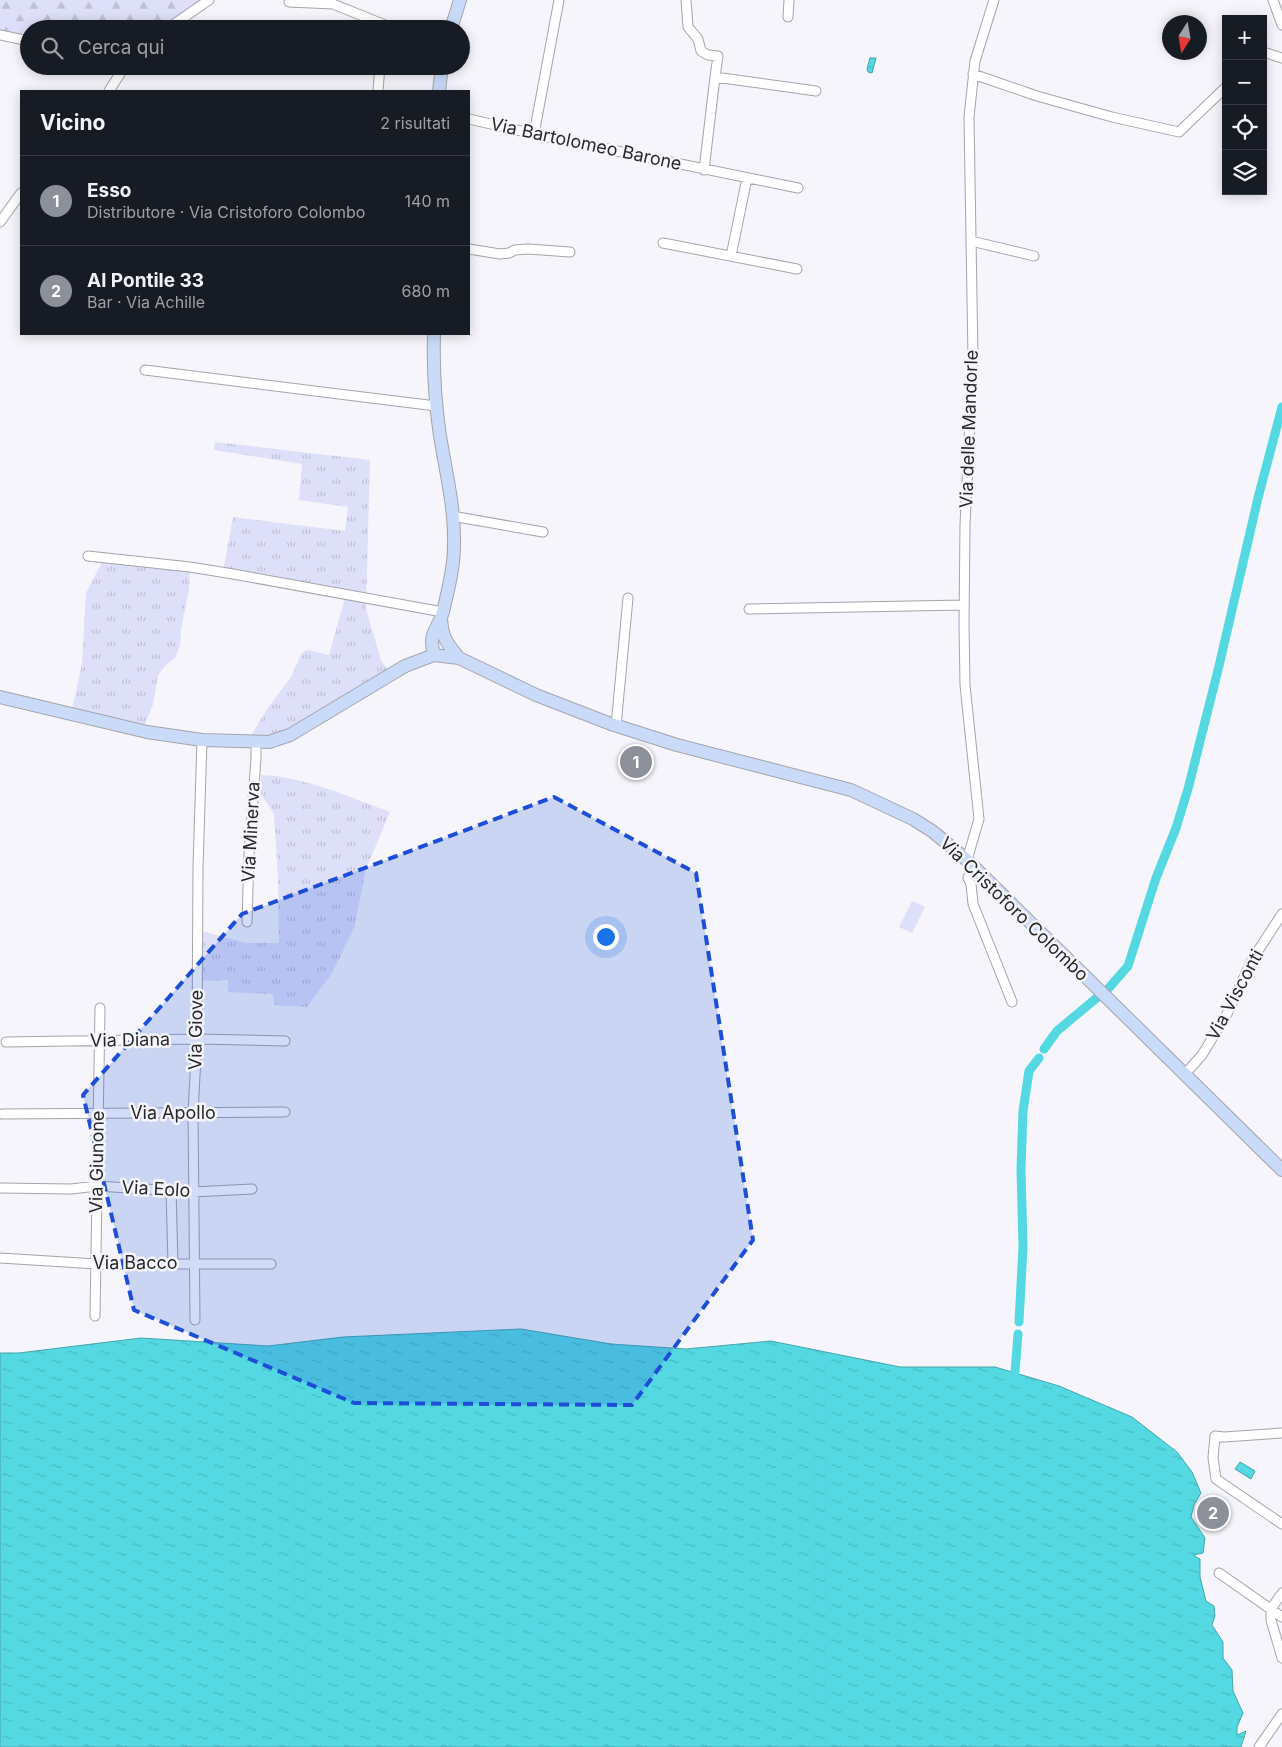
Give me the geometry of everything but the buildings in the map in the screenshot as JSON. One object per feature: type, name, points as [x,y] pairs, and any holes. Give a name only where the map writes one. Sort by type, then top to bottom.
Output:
[{"type":"main road","points":[[454,20],[460,0]]},
{"type":"main road","points":[[439,90],[441,75]]},
{"type":"main road","points":[[0,697],[143,730],[202,740],[269,742],[290,735],[405,666],[434,655],[431,644],[437,633],[453,569],[454,543],[452,516],[436,406],[434,335]]},
{"type":"main road","points":[[437,633],[459,658]]},
{"type":"main road","points":[[405,666],[437,633]]},
{"type":"main road","name":"Via Cristoforo Colombo","points":[[434,655],[459,658],[536,695],[616,726],[677,745],[851,790],[891,807],[919,823],[932,831],[970,862],[1282,1170]]},
{"type":"street","points":[[179,20],[208,0]]},
{"type":"street","points":[[534,134],[559,0]]},
{"type":"street","points":[[686,0],[688,27],[698,39],[701,51],[703,54],[718,56],[704,170]]},
{"type":"street","points":[[788,17],[789,0]]},
{"type":"street","name":"Via delle Mandorle","points":[[994,0],[975,61],[969,117],[973,358],[965,525],[965,685],[979,819],[968,878],[971,884],[973,904],[1012,1002]]},
{"type":"street","points":[[1273,0],[1282,25]]},
{"type":"street","points":[[290,2],[333,4],[373,20]]},
{"type":"street","points":[[0,35],[20,40]]},
{"type":"street","points":[[1267,53],[1282,58]]},
{"type":"street","points":[[973,74],[1112,117],[1179,132],[1222,92]]},
{"type":"street","points":[[109,90],[119,75]]},
{"type":"street","points":[[378,90],[379,75]]},
{"type":"street","points":[[715,77],[816,91]]},
{"type":"street","name":"Via Bartolomeo Barone","points":[[470,119],[704,170],[798,188]]},
{"type":"street","points":[[731,256],[747,178]]},
{"type":"street","points":[[0,222],[20,195]]},
{"type":"street","points":[[971,241],[1034,256]]},
{"type":"street","points":[[663,243],[796,269]]},
{"type":"street","points":[[470,249],[500,254],[528,249],[570,252]]},
{"type":"street","points":[[145,370],[436,406]]},
{"type":"street","points":[[452,516],[542,532]]},
{"type":"street","points":[[88,556],[228,573],[442,614]]},
{"type":"street","points":[[616,726],[628,598]]},
{"type":"street","points":[[749,609],[964,605]]},
{"type":"street","name":"Via Giove","points":[[195,1320],[196,1264],[193,1192],[193,1112],[197,1039],[198,867],[202,740]]},
{"type":"street","name":"Via Minerva","points":[[247,922],[248,855],[256,742]]},
{"type":"street","name":"Via Visconti","points":[[1185,1074],[1202,1055],[1227,1014],[1252,960],[1282,914]]},
{"type":"street","name":"Via Giunone","points":[[95,1316],[100,1008]]},
{"type":"street","name":"Via Diana","points":[[6,1042],[197,1039],[284,1041]]},
{"type":"street","name":"Via Apollo","points":[[2,1114],[285,1112]]},
{"type":"street","name":"Via Eolo","points":[[0,1188],[72,1189],[97,1186],[193,1192],[252,1189]]},
{"type":"street","points":[[171,1190],[173,1264]]},
{"type":"street","name":"Via Bacco","points":[[0,1258],[97,1264],[270,1264]]},
{"type":"street","points":[[1280,1436],[1215,1436],[1213,1458],[1216,1479],[1282,1524]]},
{"type":"street","points":[[1219,1573],[1282,1617]]},
{"type":"street","points":[[1282,1593],[1271,1609],[1271,1620],[1282,1658]]},
{"type":"street","points":[[1259,1747],[1282,1714]]},
{"type":"highlighted area","points":[[554,797],[696,873],[753,1240],[632,1405],[354,1403],[134,1310],[83,1095],[242,914]]},
{"type":"green space","points":[[0,0],[209,0],[180,20],[20,20],[20,39],[0,35]]},
{"type":"green space","points":[[215,442],[370,460],[366,609],[381,660],[391,670],[290,735],[247,742],[267,709],[291,677],[304,651],[309,650],[329,655],[346,594],[223,572],[233,517],[345,531],[348,507],[299,500],[302,464],[214,450]]},
{"type":"green space","points":[[104,558],[190,567],[189,589],[181,630],[180,646],[175,658],[158,675],[153,704],[143,730],[71,714],[82,664],[86,593]]},
{"type":"green space","points":[[261,775],[311,784],[390,812],[366,869],[354,928],[332,973],[307,1007],[274,1005],[273,994],[228,992],[228,980],[197,981],[198,930],[246,943],[279,943],[274,814],[261,794]]},
{"type":"green space","points":[[912,901],[925,907],[912,933],[899,927]]},
{"type":"water","points":[[870,58],[876,58],[872,73],[868,72],[867,69]]},
{"type":"water","points":[[521,1329],[611,1344],[686,1349],[771,1341],[900,1367],[995,1367],[1059,1386],[1132,1417],[1177,1452],[1192,1472],[1201,1493],[1194,1505],[1191,1517],[1205,1538],[1203,1553],[1193,1555],[1200,1559],[1200,1577],[1206,1601],[1214,1606],[1215,1616],[1212,1625],[1223,1642],[1223,1658],[1232,1670],[1233,1691],[1243,1713],[1237,1727],[1237,1735],[1246,1731],[1241,1747],[0,1747],[0,1353],[19,1353],[141,1338],[268,1346],[343,1337]]},
{"type":"water","points":[[1240,1462],[1255,1471],[1251,1479],[1235,1469]]},
{"type":"waterway","points":[[1107,990],[1128,966],[1156,878],[1176,828],[1188,789],[1258,498],[1282,407]]},
{"type":"waterway","points":[[1044,1049],[1057,1031],[1099,996]]},
{"type":"waterway","points":[[1019,1322],[1023,1247],[1021,1169],[1023,1111],[1029,1071],[1039,1058]]},
{"type":"waterway","points":[[1015,1372],[1018,1334]]},
{"type":"place","name":"Esso","points":[[636,762]]},
{"type":"place","name":"Al Pontile 33","points":[[1213,1513]]}]
